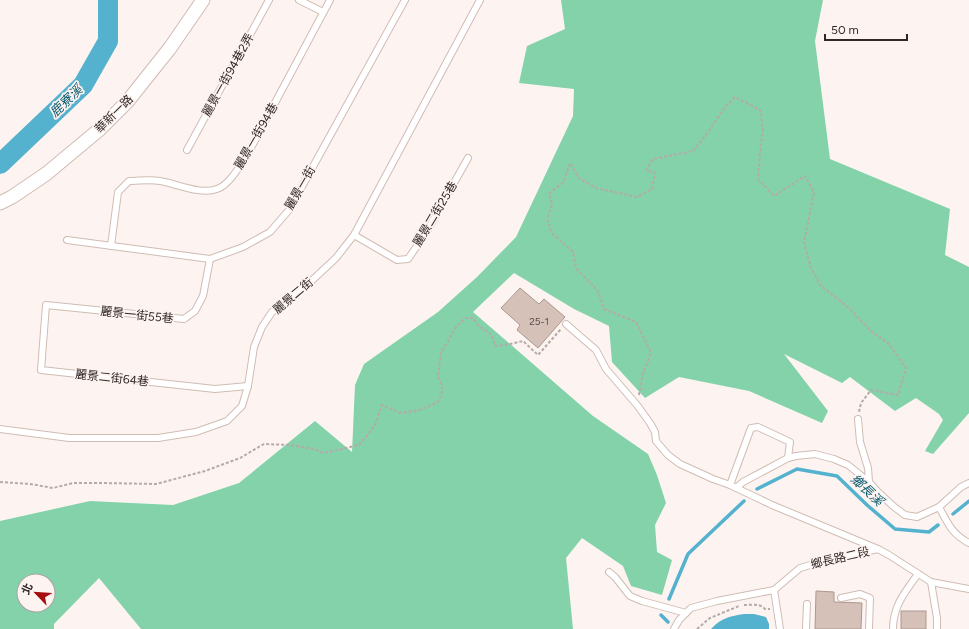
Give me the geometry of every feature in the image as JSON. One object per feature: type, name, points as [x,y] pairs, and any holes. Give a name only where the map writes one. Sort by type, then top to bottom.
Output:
[{"type":"street","name":"華新一路","points":[[0,203],[12,197],[46,174],[100,129],[127,102],[170,48],[203,0]]},
{"type":"lane","name":"麗景一街94巷2弄","points":[[187,150],[269,0]]},
{"type":"lane","points":[[299,0],[323,12]]},
{"type":"lane","name":"麗景一街94巷","points":[[111,246],[118,192],[129,181],[159,180],[207,191],[219,188],[232,178],[246,157],[330,0]]},
{"type":"lane","name":"麗景一街","points":[[67,240],[210,260],[243,248],[270,232],[289,210],[405,0]]},
{"type":"lane","name":"麗景二街","points":[[0,429],[69,438],[158,438],[196,432],[227,421],[242,406],[248,386],[254,347],[262,327],[272,312],[307,285],[336,258],[354,235],[480,0]]},
{"type":"lane","name":"麗景二街25巷","points":[[354,235],[397,260],[408,259],[426,233],[468,158]]},
{"type":"lane","name":"麗景一街55巷","points":[[46,305],[184,319],[195,311],[203,296],[210,260]]},
{"type":"lane","name":"麗景二街64巷","points":[[46,305],[41,370],[216,388],[248,386]]},
{"type":"lane","points":[[566,324],[596,350],[606,369],[637,405],[650,423],[655,432],[656,441],[668,455],[680,464],[772,505],[878,549]]},
{"type":"lane","points":[[858,419],[860,442],[868,468],[869,482]]},
{"type":"lane","points":[[730,485],[752,428],[758,427],[790,442],[788,458]]},
{"type":"lane","points":[[736,488],[743,482],[788,458],[815,454],[834,459],[848,465],[869,482],[893,506],[905,515],[917,517],[939,507],[969,483]]},
{"type":"lane","points":[[939,507],[950,528],[959,538],[969,543]]},
{"type":"lane","name":"鄉長路二段","points":[[674,629],[679,620],[691,608],[717,601],[774,590],[800,568],[878,549],[931,582],[969,589]]},
{"type":"lane","points":[[609,572],[615,577],[630,596],[642,601],[686,613]]},
{"type":"lane","points":[[893,629],[896,609],[903,595],[918,574]]},
{"type":"lane","points":[[931,582],[937,618],[937,629]]},
{"type":"lane","points":[[774,590],[780,629]]},
{"type":"lane","points":[[841,598],[860,594],[870,598],[869,629]]},
{"type":"lane","points":[[806,629],[807,604]]},
{"type":"path","points":[[637,405],[644,373],[652,353],[636,322],[604,309],[598,291],[576,268],[573,252],[552,233],[547,219],[552,204],[549,193],[563,183],[570,164],[579,178],[596,188],[637,197],[652,188],[655,173],[646,170],[654,159],[693,151],[726,106],[735,97],[760,110],[763,129],[758,179],[774,196],[805,176],[814,192],[804,243],[810,268],[821,286],[849,308],[871,331],[889,344],[906,368],[898,395],[871,390],[861,403],[858,419]]},
{"type":"path","points":[[0,482],[30,484],[53,488],[73,483],[156,484],[205,472],[240,458],[264,444],[290,445],[314,449],[324,453],[358,445],[375,425],[382,405],[400,412],[420,410],[438,402],[443,390],[438,376],[441,353],[456,327],[465,318],[474,318],[479,326],[492,335],[496,346],[523,341],[538,355],[566,324]]},
{"type":"path","points":[[697,629],[710,618],[741,606],[757,605],[763,606],[765,609],[777,609]]},
{"type":"green space","points":[[561,0],[823,0],[815,41],[830,159],[950,209],[945,255],[969,267],[969,413],[933,454],[925,451],[943,420],[939,414],[916,398],[895,411],[850,377],[842,383],[784,354],[828,411],[822,423],[749,391],[679,377],[645,398],[612,362],[609,326],[574,309],[514,273],[473,312],[593,416],[648,454],[657,475],[666,503],[655,525],[657,552],[672,560],[662,595],[631,586],[623,566],[582,538],[566,558],[573,629],[141,629],[99,578],[54,624],[54,629],[0,629],[0,521],[90,501],[173,505],[239,483],[315,421],[352,452],[355,385],[364,364],[438,312],[477,277],[516,237],[573,116],[574,89],[519,83],[527,46],[565,29]]},
{"type":"water","points":[[744,614],[754,614],[766,617],[769,624],[769,629],[711,629],[718,622],[726,618]]},
{"type":"building","points":[[520,288],[539,304],[544,299],[565,317],[538,348],[517,330],[520,325],[501,308]]},
{"type":"building","points":[[816,591],[834,592],[834,602],[862,603],[861,629],[815,629]]},
{"type":"building","points":[[901,611],[926,611],[926,629],[901,629]]},
{"type":"waterway","name":"鹿寮溪","points":[[0,164],[83,85],[108,41],[108,0]]},
{"type":"waterway","name":"鄉長溪","points":[[757,489],[797,469],[837,476],[895,529],[929,532],[938,525]]},
{"type":"waterway","name":"鄉長溪","points":[[669,599],[688,554],[744,501]]},
{"type":"waterway","name":"鄉長溪","points":[[953,514],[969,501]]},
{"type":"waterway","name":"鄉長溪","points":[[661,615],[668,622]]}]
